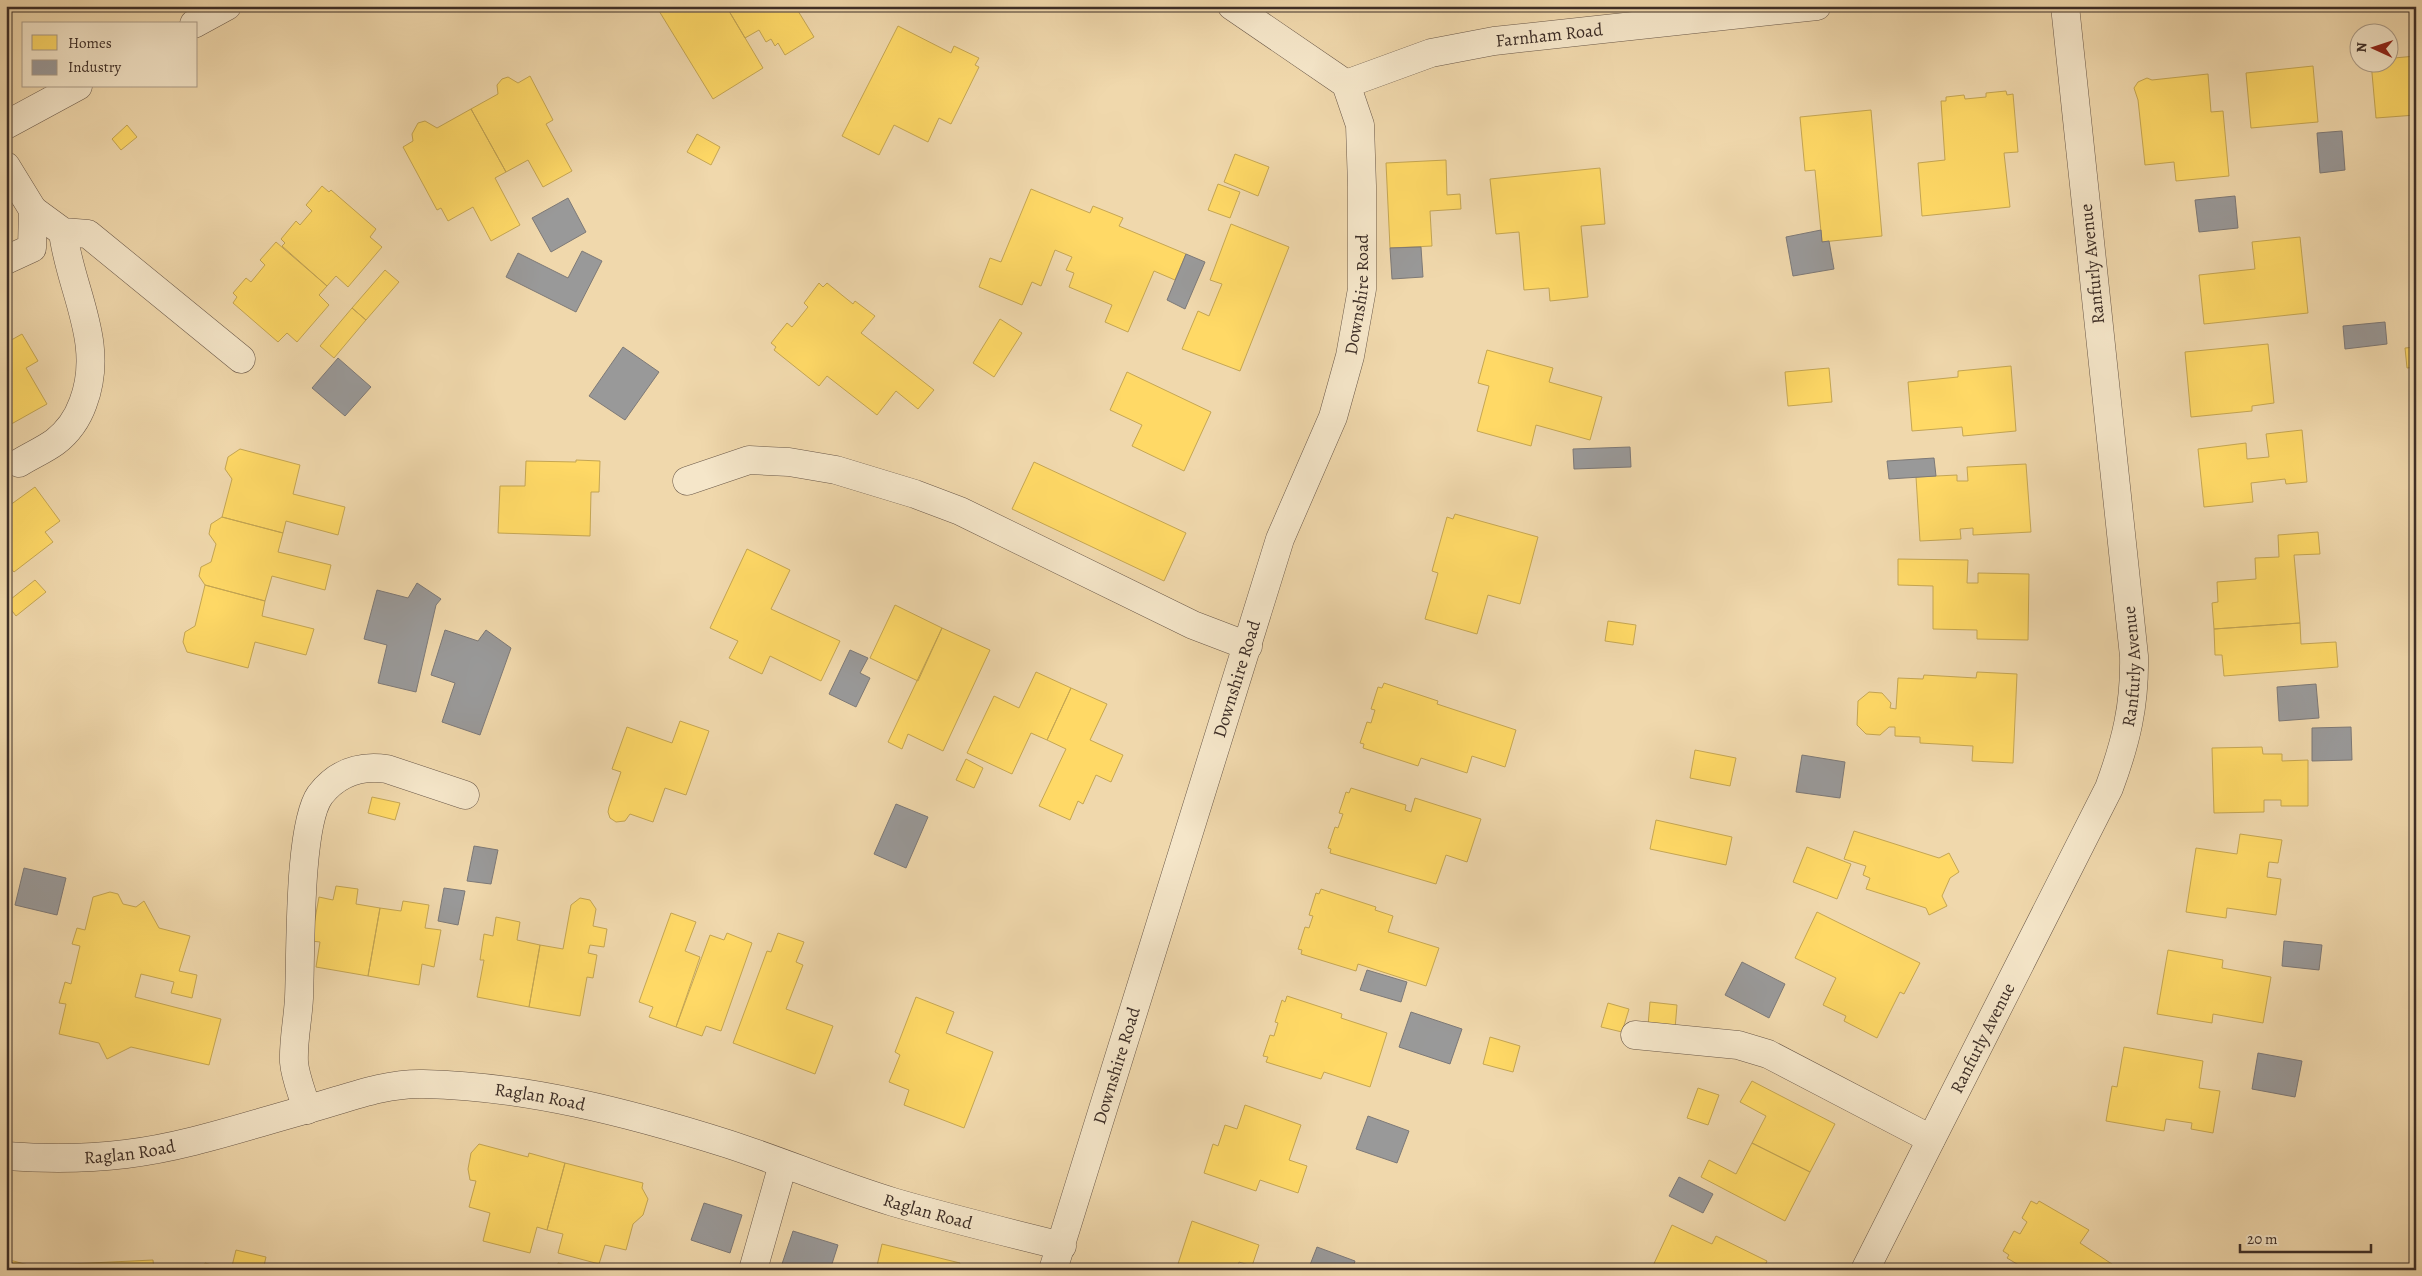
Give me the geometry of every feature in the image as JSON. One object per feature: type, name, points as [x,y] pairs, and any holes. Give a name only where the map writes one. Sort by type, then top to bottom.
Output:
[{"type":"street","points":[[198,22],[227,6]]},
{"type":"street","points":[[1232,6],[1346,84]]},
{"type":"street","name":"Farnham Road","points":[[1346,84],[1431,53],[1494,41],[1817,6]]},
{"type":"street","name":"Ranfurly Avenue","points":[[1865,1270],[2110,788],[2124,748],[2134,695],[2134,656],[2065,6]]},
{"type":"street","name":"Downshire Road","points":[[1057,1258],[1280,539],[1333,417],[1350,356],[1362,289],[1362,186],[1360,126],[1346,84]]},
{"type":"street","points":[[6,125],[74,88]]},
{"type":"street","points":[[6,166],[33,210],[63,232],[88,234],[241,359]]},
{"type":"street","points":[[6,260],[32,248],[33,210]]},
{"type":"street","points":[[19,463],[56,442],[78,416],[88,392],[92,362],[90,336],[66,254],[63,232]]},
{"type":"street","points":[[687,481],[749,460],[789,462],[836,470],[915,494],[960,511],[1193,625],[1248,646]]},
{"type":"street","points":[[307,1110],[294,1063],[304,876],[311,814],[320,796],[332,782],[348,772],[374,768],[387,769],[464,795]]},
{"type":"street","points":[[1635,1035],[1738,1045],[1768,1054],[1932,1139]]},
{"type":"street","name":"Raglan Road","points":[[6,1156],[80,1158],[127,1154],[172,1146],[307,1110],[357,1093],[421,1084],[492,1090],[563,1101],[647,1120],[783,1164],[1057,1258]]},
{"type":"street","points":[[753,1270],[783,1164]]},
{"type":"building: Homes","points":[[656,6],[726,6],[763,68],[713,99]]},
{"type":"building: Homes","points":[[726,6],[795,6],[814,37],[785,55],[778,43],[775,46],[771,39],[766,42],[759,30],[745,38]]},
{"type":"building: Homes","points":[[898,26],[951,53],[954,46],[979,58],[975,65],[979,67],[951,124],[939,118],[928,142],[894,125],[879,155],[842,136]]},
{"type":"building: Homes","points":[[2416,56],[2416,115],[2376,118],[2372,72],[2400,72],[2400,57]]},
{"type":"building: Homes","points":[[2313,66],[2318,122],[2251,128],[2246,73]]},
{"type":"building: Homes","points":[[2208,74],[2211,112],[2223,111],[2229,176],[2176,181],[2174,162],[2145,165],[2138,100],[2134,88],[2138,82],[2147,78],[2152,80]]},
{"type":"building: Homes","points":[[530,76],[553,120],[546,124],[572,171],[543,187],[528,160],[506,172],[471,109],[498,94],[497,85],[502,79],[508,77],[518,83]]},
{"type":"building: Homes","points":[[2006,91],[2007,95],[2013,94],[2018,152],[2004,153],[2010,207],[1922,216],[1918,163],[1945,160],[1941,101],[1946,101],[1946,97],[1964,95],[1965,99],[1986,97],[1986,93]]},
{"type":"building: Homes","points":[[471,109],[506,172],[495,178],[520,225],[491,241],[473,207],[448,221],[441,208],[437,210],[403,147],[413,141],[412,134],[418,123],[425,121],[437,128]]},
{"type":"building: Homes","points":[[1871,110],[1882,236],[1822,242],[1815,170],[1805,171],[1800,117]]},
{"type":"building: Homes","points":[[127,125],[137,137],[121,150],[112,139]]},
{"type":"building: Homes","points":[[697,134],[720,147],[711,165],[687,152]]},
{"type":"building: Homes","points":[[1235,154],[1269,167],[1258,196],[1224,182]]},
{"type":"building: Homes","points":[[1446,160],[1447,195],[1460,194],[1461,209],[1430,211],[1432,246],[1390,248],[1386,163]]},
{"type":"building: Homes","points":[[1600,168],[1605,224],[1581,226],[1588,297],[1550,301],[1549,288],[1524,290],[1519,232],[1496,234],[1490,179]]},
{"type":"building: Homes","points":[[1218,184],[1240,192],[1230,218],[1208,210]]},
{"type":"building: Homes","points":[[322,186],[329,192],[331,190],[376,229],[370,237],[382,247],[348,287],[336,276],[327,286],[282,246],[285,243],[281,239],[296,221],[300,225],[312,211],[306,205]]},
{"type":"building: Homes","points":[[1031,189],[1090,213],[1093,206],[1123,218],[1119,226],[1186,254],[1175,280],[1154,271],[1128,332],[1105,322],[1112,305],[1069,287],[1074,273],[1066,270],[1072,257],[1055,250],[1041,286],[1032,282],[1022,305],[979,287],[990,258],[1001,262]]},
{"type":"building: Homes","points":[[1231,224],[1289,247],[1240,371],[1182,349],[1198,311],[1209,316],[1222,284],[1210,280]]},
{"type":"building: Homes","points":[[2300,237],[2308,313],[2204,324],[2199,275],[2255,269],[2252,242]]},
{"type":"building: Homes","points":[[276,242],[327,286],[319,295],[329,305],[297,342],[287,333],[278,342],[233,303],[237,297],[233,293],[246,278],[251,282],[265,265],[260,260]]},
{"type":"building: Homes","points":[[385,270],[399,282],[366,320],[352,308]]},
{"type":"building: Homes","points":[[819,283],[823,287],[827,283],[853,304],[855,301],[875,316],[861,333],[934,390],[918,409],[896,391],[877,415],[827,376],[819,386],[774,350],[776,347],[771,343],[787,323],[792,327],[808,307],[804,303]]},
{"type":"building: Homes","points":[[352,308],[366,320],[334,358],[320,346]]},
{"type":"building: Homes","points":[[1000,319],[1022,333],[994,377],[973,363]]},
{"type":"building: Homes","points":[[22,334],[38,361],[26,368],[47,404],[6,427],[6,343]]},
{"type":"building: Homes","points":[[2268,344],[2274,403],[2252,406],[2252,411],[2191,417],[2185,352]]},
{"type":"building: Homes","points":[[2416,347],[2416,367],[2407,368],[2405,348]]},
{"type":"building: Homes","points":[[1487,350],[1553,368],[1549,382],[1602,397],[1590,440],[1536,425],[1531,446],[1477,431],[1489,386],[1478,383]]},
{"type":"building: Homes","points":[[2011,366],[2016,431],[1963,436],[1962,427],[1912,431],[1908,382],[1958,377],[1958,371]]},
{"type":"building: Homes","points":[[1829,368],[1832,402],[1788,406],[1785,372]]},
{"type":"building: Homes","points":[[1127,372],[1211,412],[1184,471],[1132,446],[1142,425],[1110,410]]},
{"type":"building: Homes","points":[[2302,430],[2307,482],[2286,484],[2285,479],[2251,483],[2253,502],[2204,507],[2198,449],[2246,443],[2247,459],[2269,457],[2266,434]]},
{"type":"building: Homes","points":[[240,449],[300,465],[293,494],[345,507],[338,535],[286,521],[283,533],[222,517],[232,479],[225,469],[228,457]]},
{"type":"building: Homes","points":[[576,460],[600,461],[599,492],[591,492],[590,536],[498,533],[500,486],[525,486],[526,461],[576,462]]},
{"type":"building: Homes","points":[[1034,462],[1186,533],[1164,581],[1012,509]]},
{"type":"building: Homes","points":[[2026,464],[2031,532],[1973,535],[1973,528],[1960,529],[1961,539],[1920,541],[1916,477],[1957,475],[1957,481],[1968,481],[1967,467]]},
{"type":"building: Homes","points":[[35,487],[60,521],[45,532],[53,542],[14,572],[6,563],[6,508]]},
{"type":"building: Homes","points":[[1455,514],[1538,537],[1520,604],[1488,595],[1477,634],[1425,619],[1438,573],[1432,571],[1447,517],[1453,519]]},
{"type":"building: Homes","points":[[222,517],[283,533],[278,552],[331,565],[325,590],[272,576],[265,601],[205,585],[199,576],[201,567],[211,562],[216,544],[209,534],[211,524]]},
{"type":"building: Homes","points":[[2318,532],[2320,554],[2294,555],[2300,623],[2214,629],[2212,603],[2218,602],[2217,582],[2256,579],[2255,558],[2279,557],[2278,535]]},
{"type":"building: Homes","points":[[747,549],[790,570],[771,609],[840,641],[821,681],[770,656],[762,674],[729,658],[738,641],[710,628]]},
{"type":"building: Homes","points":[[1898,559],[1968,560],[1967,583],[1978,583],[1978,573],[2029,574],[2028,640],[1977,639],[1977,630],[1933,629],[1933,586],[1898,585]]},
{"type":"building: Homes","points":[[35,580],[46,592],[16,616],[6,603]]},
{"type":"building: Homes","points":[[205,585],[265,601],[262,616],[314,629],[306,655],[255,642],[248,668],[187,652],[183,642],[185,632],[195,626]]},
{"type":"building: Homes","points":[[895,605],[942,628],[918,681],[870,658]]},
{"type":"building: Homes","points":[[1608,621],[1636,625],[1633,645],[1605,641]]},
{"type":"building: Homes","points":[[2300,623],[2301,644],[2336,642],[2338,667],[2224,676],[2222,655],[2215,655],[2214,629]]},
{"type":"building: Homes","points":[[942,628],[990,650],[943,751],[908,734],[902,749],[888,742]]},
{"type":"building: Homes","points":[[1036,672],[1071,688],[1047,740],[1031,733],[1012,774],[967,753],[994,696],[1019,708]]},
{"type":"building: Homes","points":[[1977,672],[2017,674],[2013,763],[1972,761],[1973,746],[1920,743],[1920,737],[1895,736],[1895,727],[1889,727],[1880,735],[1866,734],[1857,725],[1858,701],[1869,692],[1882,693],[1891,703],[1890,708],[1896,709],[1898,678],[1923,679],[1924,675],[1976,678]]},
{"type":"building: Homes","points":[[1384,683],[1438,701],[1437,704],[1516,730],[1505,767],[1472,756],[1467,773],[1421,758],[1418,766],[1363,748],[1364,744],[1360,743],[1367,722],[1371,723],[1375,710],[1371,709],[1378,687],[1382,688]]},
{"type":"building: Homes","points":[[1071,688],[1107,704],[1090,740],[1123,755],[1111,782],[1096,775],[1083,804],[1078,801],[1070,820],[1039,806],[1066,749],[1047,740]]},
{"type":"building: Homes","points":[[680,721],[709,731],[686,795],[665,788],[653,822],[630,814],[625,821],[616,822],[610,818],[609,807],[621,772],[612,769],[627,727],[672,743]]},
{"type":"building: Homes","points":[[2262,747],[2263,754],[2282,754],[2282,761],[2308,760],[2308,806],[2281,806],[2281,800],[2264,800],[2264,812],[2214,813],[2212,748]]},
{"type":"building: Homes","points":[[1695,750],[1736,758],[1730,786],[1690,778]]},
{"type":"building: Homes","points":[[966,759],[983,768],[974,788],[956,780]]},
{"type":"building: Homes","points":[[1351,788],[1406,805],[1405,810],[1411,812],[1415,798],[1481,819],[1467,862],[1446,855],[1436,884],[1330,853],[1331,849],[1328,848],[1335,827],[1338,828],[1343,814],[1339,813],[1346,792],[1349,793]]},
{"type":"building: Homes","points":[[372,797],[400,803],[395,820],[368,813]]},
{"type":"building: Homes","points":[[1656,820],[1732,837],[1726,865],[1650,849]]},
{"type":"building: Homes","points":[[1854,831],[1939,858],[1949,853],[1959,872],[1950,878],[1942,896],[1947,906],[1929,915],[1926,908],[1866,889],[1870,878],[1863,875],[1866,866],[1844,859]]},
{"type":"building: Homes","points":[[2240,834],[2282,840],[2278,863],[2269,862],[2267,877],[2281,879],[2276,915],[2227,908],[2226,918],[2186,912],[2196,848],[2237,854]]},
{"type":"building: Homes","points":[[1807,847],[1851,864],[1837,899],[1793,882]]},
{"type":"building: Homes","points":[[336,886],[358,889],[356,904],[380,908],[368,976],[316,967],[320,942],[311,941],[319,897],[333,900]]},
{"type":"building: Homes","points":[[1321,889],[1376,907],[1375,910],[1393,916],[1388,932],[1439,948],[1426,986],[1358,964],[1356,971],[1301,954],[1302,950],[1298,949],[1305,927],[1309,928],[1313,916],[1309,915],[1316,893],[1319,894]]},
{"type":"building: Homes","points":[[110,892],[118,894],[123,904],[136,907],[144,901],[159,928],[190,936],[179,971],[197,975],[192,998],[171,993],[174,982],[141,974],[135,997],[221,1019],[209,1065],[131,1047],[107,1059],[99,1043],[59,1034],[66,1004],[59,1003],[65,982],[71,984],[80,946],[72,944],[77,928],[85,930],[93,897]]},
{"type":"building: Homes","points":[[580,898],[590,900],[596,909],[593,926],[607,929],[604,947],[590,945],[588,953],[597,955],[593,978],[587,977],[580,1016],[529,1007],[540,945],[563,949],[571,905]]},
{"type":"building: Homes","points":[[403,901],[429,905],[425,928],[441,930],[434,967],[422,964],[419,985],[368,976],[380,908],[401,911]]},
{"type":"building: Homes","points":[[1817,912],[1920,963],[1904,994],[1900,992],[1877,1038],[1844,1021],[1846,1016],[1823,1005],[1836,978],[1795,958]]},
{"type":"building: Homes","points":[[671,913],[696,922],[685,951],[700,957],[676,1027],[649,1017],[653,1007],[639,1002]]},
{"type":"building: Homes","points":[[496,917],[520,922],[517,940],[540,945],[529,1007],[477,997],[484,960],[480,960],[484,934],[493,936]]},
{"type":"building: Homes","points":[[727,933],[752,943],[721,1031],[706,1026],[702,1036],[676,1027],[710,935],[724,940]]},
{"type":"building: Homes","points":[[778,933],[804,942],[796,962],[803,965],[786,1009],[833,1026],[815,1074],[733,1043],[767,951],[771,952]]},
{"type":"building: Homes","points":[[2168,950],[2223,960],[2222,968],[2271,977],[2263,1023],[2213,1014],[2212,1023],[2157,1014]]},
{"type":"building: Homes","points":[[1287,996],[1342,1014],[1341,1018],[1387,1033],[1370,1087],[1324,1072],[1321,1079],[1266,1062],[1268,1057],[1263,1056],[1270,1035],[1274,1036],[1278,1023],[1275,1022],[1282,1000],[1285,1002]]},
{"type":"building: Homes","points":[[916,997],[954,1012],[946,1033],[993,1052],[964,1128],[904,1105],[909,1090],[889,1082],[900,1055],[895,1052]]},
{"type":"building: Homes","points":[[1650,1002],[1677,1005],[1675,1029],[1648,1026]]},
{"type":"building: Homes","points":[[1608,1003],[1629,1009],[1622,1032],[1601,1027]]},
{"type":"building: Homes","points":[[1490,1037],[1520,1046],[1513,1072],[1483,1064]]},
{"type":"building: Homes","points":[[2124,1047],[2203,1061],[2199,1088],[2220,1091],[2213,1133],[2191,1129],[2192,1123],[2166,1119],[2164,1131],[2106,1121],[2112,1086],[2117,1087]]},
{"type":"building: Homes","points":[[1752,1081],[1835,1124],[1810,1172],[1752,1143],[1766,1116],[1740,1102]]},
{"type":"building: Homes","points":[[1698,1088],[1719,1095],[1708,1125],[1687,1118]]},
{"type":"building: Homes","points":[[1245,1105],[1301,1125],[1289,1160],[1307,1166],[1298,1193],[1260,1180],[1256,1191],[1204,1173],[1213,1144],[1218,1146],[1225,1125],[1237,1129]]},
{"type":"building: Homes","points":[[1752,1143],[1810,1172],[1785,1221],[1701,1177],[1709,1160],[1736,1174]]},
{"type":"building: Homes","points":[[479,1144],[528,1157],[529,1153],[565,1163],[547,1230],[537,1227],[530,1253],[483,1241],[490,1213],[469,1207],[476,1181],[470,1180],[468,1169],[471,1153]]},
{"type":"building: Homes","points":[[565,1163],[643,1183],[642,1188],[648,1199],[643,1215],[633,1224],[626,1250],[605,1245],[599,1264],[558,1253],[563,1234],[547,1230]]},
{"type":"building: Homes","points":[[2031,1201],[2037,1204],[2039,1201],[2089,1230],[2080,1243],[2121,1270],[2027,1270],[2007,1258],[2009,1255],[2003,1251],[2014,1231],[2020,1234],[2027,1222],[2022,1218]]},
{"type":"building: Homes","points":[[1192,1221],[1259,1245],[1252,1266],[1239,1262],[1237,1270],[1176,1270]]},
{"type":"building: Homes","points":[[1672,1225],[1712,1244],[1716,1236],[1767,1261],[1763,1270],[1651,1270]]},
{"type":"building: Homes","points":[[882,1244],[960,1263],[958,1270],[876,1270]]},
{"type":"building: Homes","points":[[236,1250],[266,1257],[263,1270],[231,1270]]},
{"type":"building: Homes","points":[[6,1259],[32,1266],[31,1270],[6,1270]]},
{"type":"building: Homes","points":[[153,1260],[154,1270],[70,1270],[70,1264]]},
{"type":"building: Homes","points":[[205,1263],[230,1270],[203,1270]]},
{"type":"building: Homes","points":[[558,1263],[588,1270],[556,1270]]},
{"type":"building: Homes","points":[[2185,1265],[2194,1270],[2183,1270]]},
{"type":"building: Industry","points":[[2342,131],[2345,170],[2320,173],[2317,133]]},
{"type":"building: Industry","points":[[2235,196],[2238,228],[2199,232],[2195,200]]},
{"type":"building: Industry","points":[[568,198],[586,232],[551,252],[532,218]]},
{"type":"building: Industry","points":[[1821,230],[1822,242],[1829,241],[1834,269],[1793,276],[1786,237]]},
{"type":"building: Industry","points":[[1421,247],[1423,277],[1392,279],[1390,248]]},
{"type":"building: Industry","points":[[582,251],[602,261],[576,312],[506,277],[518,253],[568,278]]},
{"type":"building: Industry","points":[[1186,254],[1205,262],[1185,309],[1167,300]]},
{"type":"building: Industry","points":[[2385,322],[2387,344],[2345,349],[2343,326]]},
{"type":"building: Industry","points":[[623,347],[659,372],[625,420],[589,396]]},
{"type":"building: Industry","points":[[338,358],[371,387],[345,416],[312,388]]},
{"type":"building: Industry","points":[[1630,447],[1631,467],[1574,469],[1573,449]]},
{"type":"building: Industry","points":[[1934,458],[1936,476],[1889,479],[1887,461]]},
{"type":"building: Industry","points":[[417,583],[441,599],[436,605],[416,692],[378,683],[387,645],[364,639],[377,590],[408,598]]},
{"type":"building: Industry","points":[[445,630],[478,641],[486,630],[511,648],[480,735],[442,722],[455,683],[431,675]]},
{"type":"building: Industry","points":[[850,650],[868,658],[860,673],[870,678],[856,707],[829,694]]},
{"type":"building: Industry","points":[[2316,684],[2319,718],[2279,721],[2277,687]]},
{"type":"building: Industry","points":[[2351,727],[2352,760],[2312,761],[2312,728]]},
{"type":"building: Industry","points":[[1802,755],[1845,762],[1840,798],[1796,792]]},
{"type":"building: Industry","points":[[896,804],[928,817],[906,868],[874,854]]},
{"type":"building: Industry","points":[[474,846],[498,850],[491,884],[467,881]]},
{"type":"building: Industry","points":[[24,868],[66,878],[57,915],[15,905]]},
{"type":"building: Industry","points":[[444,888],[465,891],[458,925],[438,921]]},
{"type":"building: Industry","points":[[2284,941],[2322,945],[2319,970],[2282,966]]},
{"type":"building: Industry","points":[[1742,962],[1785,984],[1769,1018],[1725,995]]},
{"type":"building: Industry","points":[[1367,970],[1407,982],[1401,1002],[1360,990]]},
{"type":"building: Industry","points":[[1411,1012],[1462,1029],[1450,1064],[1399,1047]]},
{"type":"building: Industry","points":[[2258,1053],[2302,1061],[2295,1097],[2252,1089]]},
{"type":"building: Industry","points":[[1368,1116],[1409,1131],[1397,1163],[1356,1149]]},
{"type":"building: Industry","points":[[1679,1177],[1713,1194],[1703,1213],[1669,1196]]},
{"type":"building: Industry","points":[[704,1203],[742,1215],[730,1253],[691,1240]]},
{"type":"building: Industry","points":[[793,1231],[838,1245],[830,1270],[780,1270]]},
{"type":"building: Industry","points":[[1317,1247],[1355,1261],[1352,1270],[1308,1270]]}]
